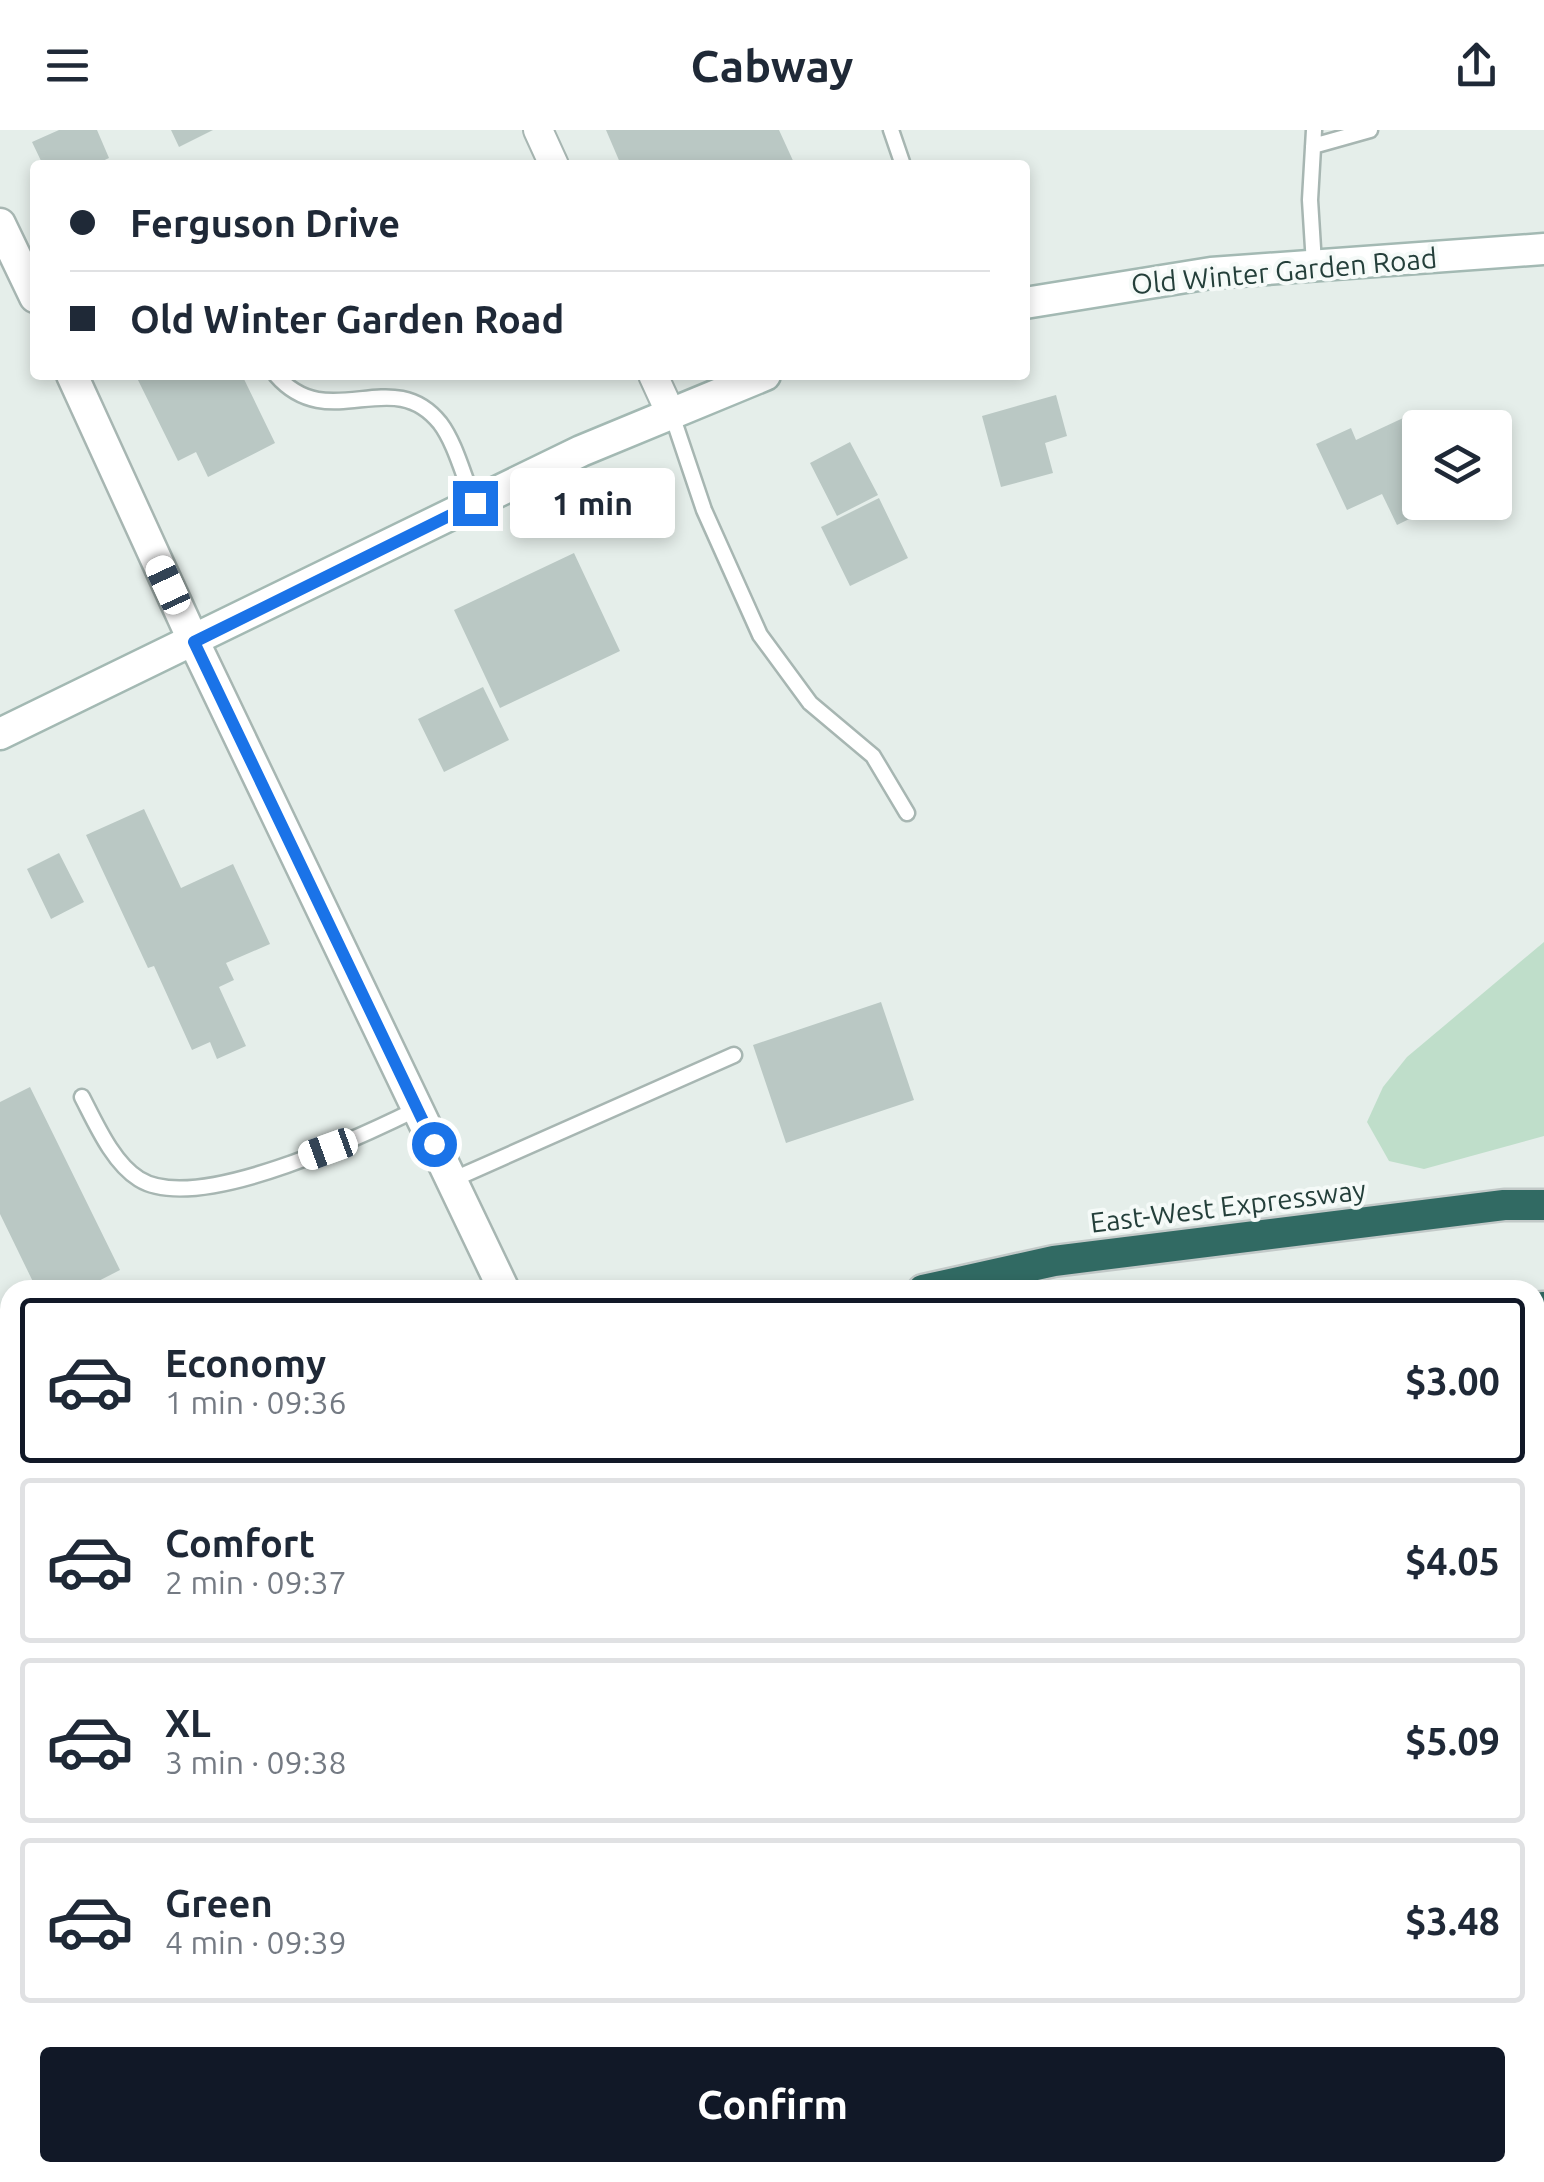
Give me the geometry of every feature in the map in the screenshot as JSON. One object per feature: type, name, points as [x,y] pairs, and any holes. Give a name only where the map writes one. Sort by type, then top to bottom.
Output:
[{"type":"highway","name":"East-West Expressway","points":[[968,1280],[1054,1261],[1504,1205],[1544,1205]]},
{"type":"main road","points":[[0,224],[16,270],[30,290]]},
{"type":"main road","name":"Old Winter Garden Road","points":[[1030,302],[1211,273],[1544,249]]},
{"type":"main road","points":[[74,380],[194,642],[499,1280]]},
{"type":"main road","points":[[0,734],[475,503],[670,412],[752,380]]},
{"type":"street","points":[[538,130],[552,160]]},
{"type":"street","points":[[654,380],[670,412]]},
{"type":"lane","points":[[891,130],[901,160]]},
{"type":"lane","points":[[1314,130],[1310,200],[1314,264]]},
{"type":"lane","points":[[1314,146],[1370,130]]},
{"type":"lane","points":[[280,380],[289,390],[320,404],[396,397],[414,400],[441,424],[475,503]]},
{"type":"lane","points":[[670,412],[704,510],[760,635],[810,703],[873,756],[907,813]]},
{"type":"lane","points":[[452,1180],[734,1055]]},
{"type":"lane","points":[[82,1097],[100,1133],[136,1178],[167,1192],[261,1174],[362,1137],[418,1108]]},
{"type":"green space","points":[[1544,942],[1544,1136],[1424,1169],[1389,1161],[1367,1122],[1383,1087],[1407,1057]]},
{"type":"building","points":[[59,130],[97,130],[109,158],[41,160],[32,142]]},
{"type":"building","points":[[171,130],[213,130],[179,147]]},
{"type":"building","points":[[606,130],[779,130],[793,160],[619,160]]},
{"type":"building","points":[[138,380],[244,380],[275,443],[208,477],[196,452],[178,461]]},
{"type":"building","points":[[1056,395],[1067,436],[1045,443],[1053,473],[1001,487],[982,416]]},
{"type":"building","points":[[1402,419],[1402,520],[1407,520],[1397,525],[1382,494],[1347,510],[1316,444],[1351,428],[1356,440]]},
{"type":"building","points":[[850,442],[878,495],[837,516],[810,463]]},
{"type":"building","points":[[879,498],[908,558],[850,586],[821,527]]},
{"type":"building","points":[[574,553],[620,651],[500,708],[454,610]]},
{"type":"building","points":[[483,687],[509,740],[444,772],[418,719]]},
{"type":"building","points":[[144,809],[181,888],[233,864],[270,944],[226,963],[234,980],[219,987],[246,1046],[217,1059],[210,1042],[192,1050],[154,966],[148,968],[86,835]]},
{"type":"building","points":[[59,853],[84,902],[51,919],[27,869]]},
{"type":"building","points":[[881,1002],[914,1100],[786,1143],[753,1045]]},
{"type":"building","points":[[30,1087],[120,1270],[100,1280],[32,1280],[0,1214],[0,1102]]},
{"type":"route","points":[[434,1144],[194,642],[475,503]]}]
